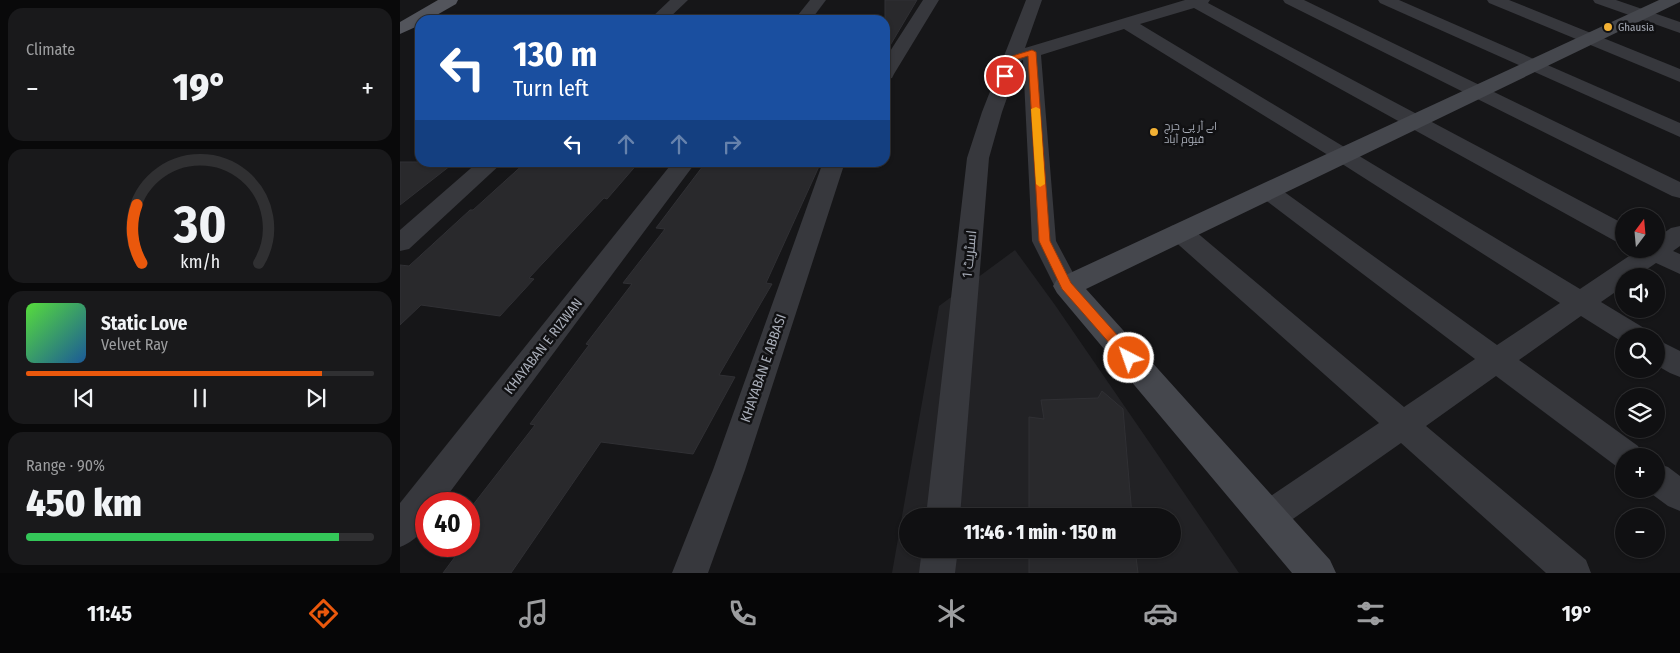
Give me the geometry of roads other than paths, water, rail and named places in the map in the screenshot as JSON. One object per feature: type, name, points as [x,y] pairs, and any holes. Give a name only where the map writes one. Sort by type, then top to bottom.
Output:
[{"type":"main road","points":[[400,10],[418,0]]},
{"type":"main road","points":[[425,15],[450,0]]},
{"type":"main road","points":[[400,30],[415,21]]},
{"type":"street","points":[[663,15],[680,0]]},
{"type":"street","points":[[806,15],[818,0]]},
{"type":"street","points":[[890,66],[930,0]]},
{"type":"street","name":"اسٹریٹ 1","points":[[944,508],[978,158],[992,112],[1022,55],[1034,0]]},
{"type":"street","points":[[1291,0],[1680,191]]},
{"type":"street","points":[[1386,0],[1680,131]]},
{"type":"street","points":[[1495,0],[1680,76]]},
{"type":"street","points":[[1601,0],[1680,28]]},
{"type":"street","points":[[1066,286],[1674,0]]},
{"type":"street","points":[[1317,573],[1066,286],[1044,241],[1022,55],[1198,1],[1415,122],[1615,229]]},
{"type":"street","points":[[1128,24],[1344,155],[1621,328]]},
{"type":"street","points":[[400,242],[486,167]]},
{"type":"street","name":"KHAYABAN E RIZWAN","points":[[400,530],[681,167]]},
{"type":"street","name":"KHAYABAN E ABBASI","points":[[690,573],[729,470],[832,167]]},
{"type":"street","points":[[1268,191],[1616,448]]},
{"type":"street","points":[[1180,232],[1574,573]]},
{"type":"street","points":[[1665,243],[1680,234]]},
{"type":"street","points":[[1665,257],[1680,265]]},
{"type":"street","points":[[1268,517],[1641,258]]},
{"type":"street","points":[[1665,356],[1680,365]]},
{"type":"street","points":[[1665,484],[1680,495]]},
{"type":"street","points":[[937,573],[939,558]]},
{"type":"place","name":"Ghausia","points":[[1608,27]]},
{"type":"place","name":"اے آر پی چرچ قیوم آباد","points":[[1154,132]]}]
